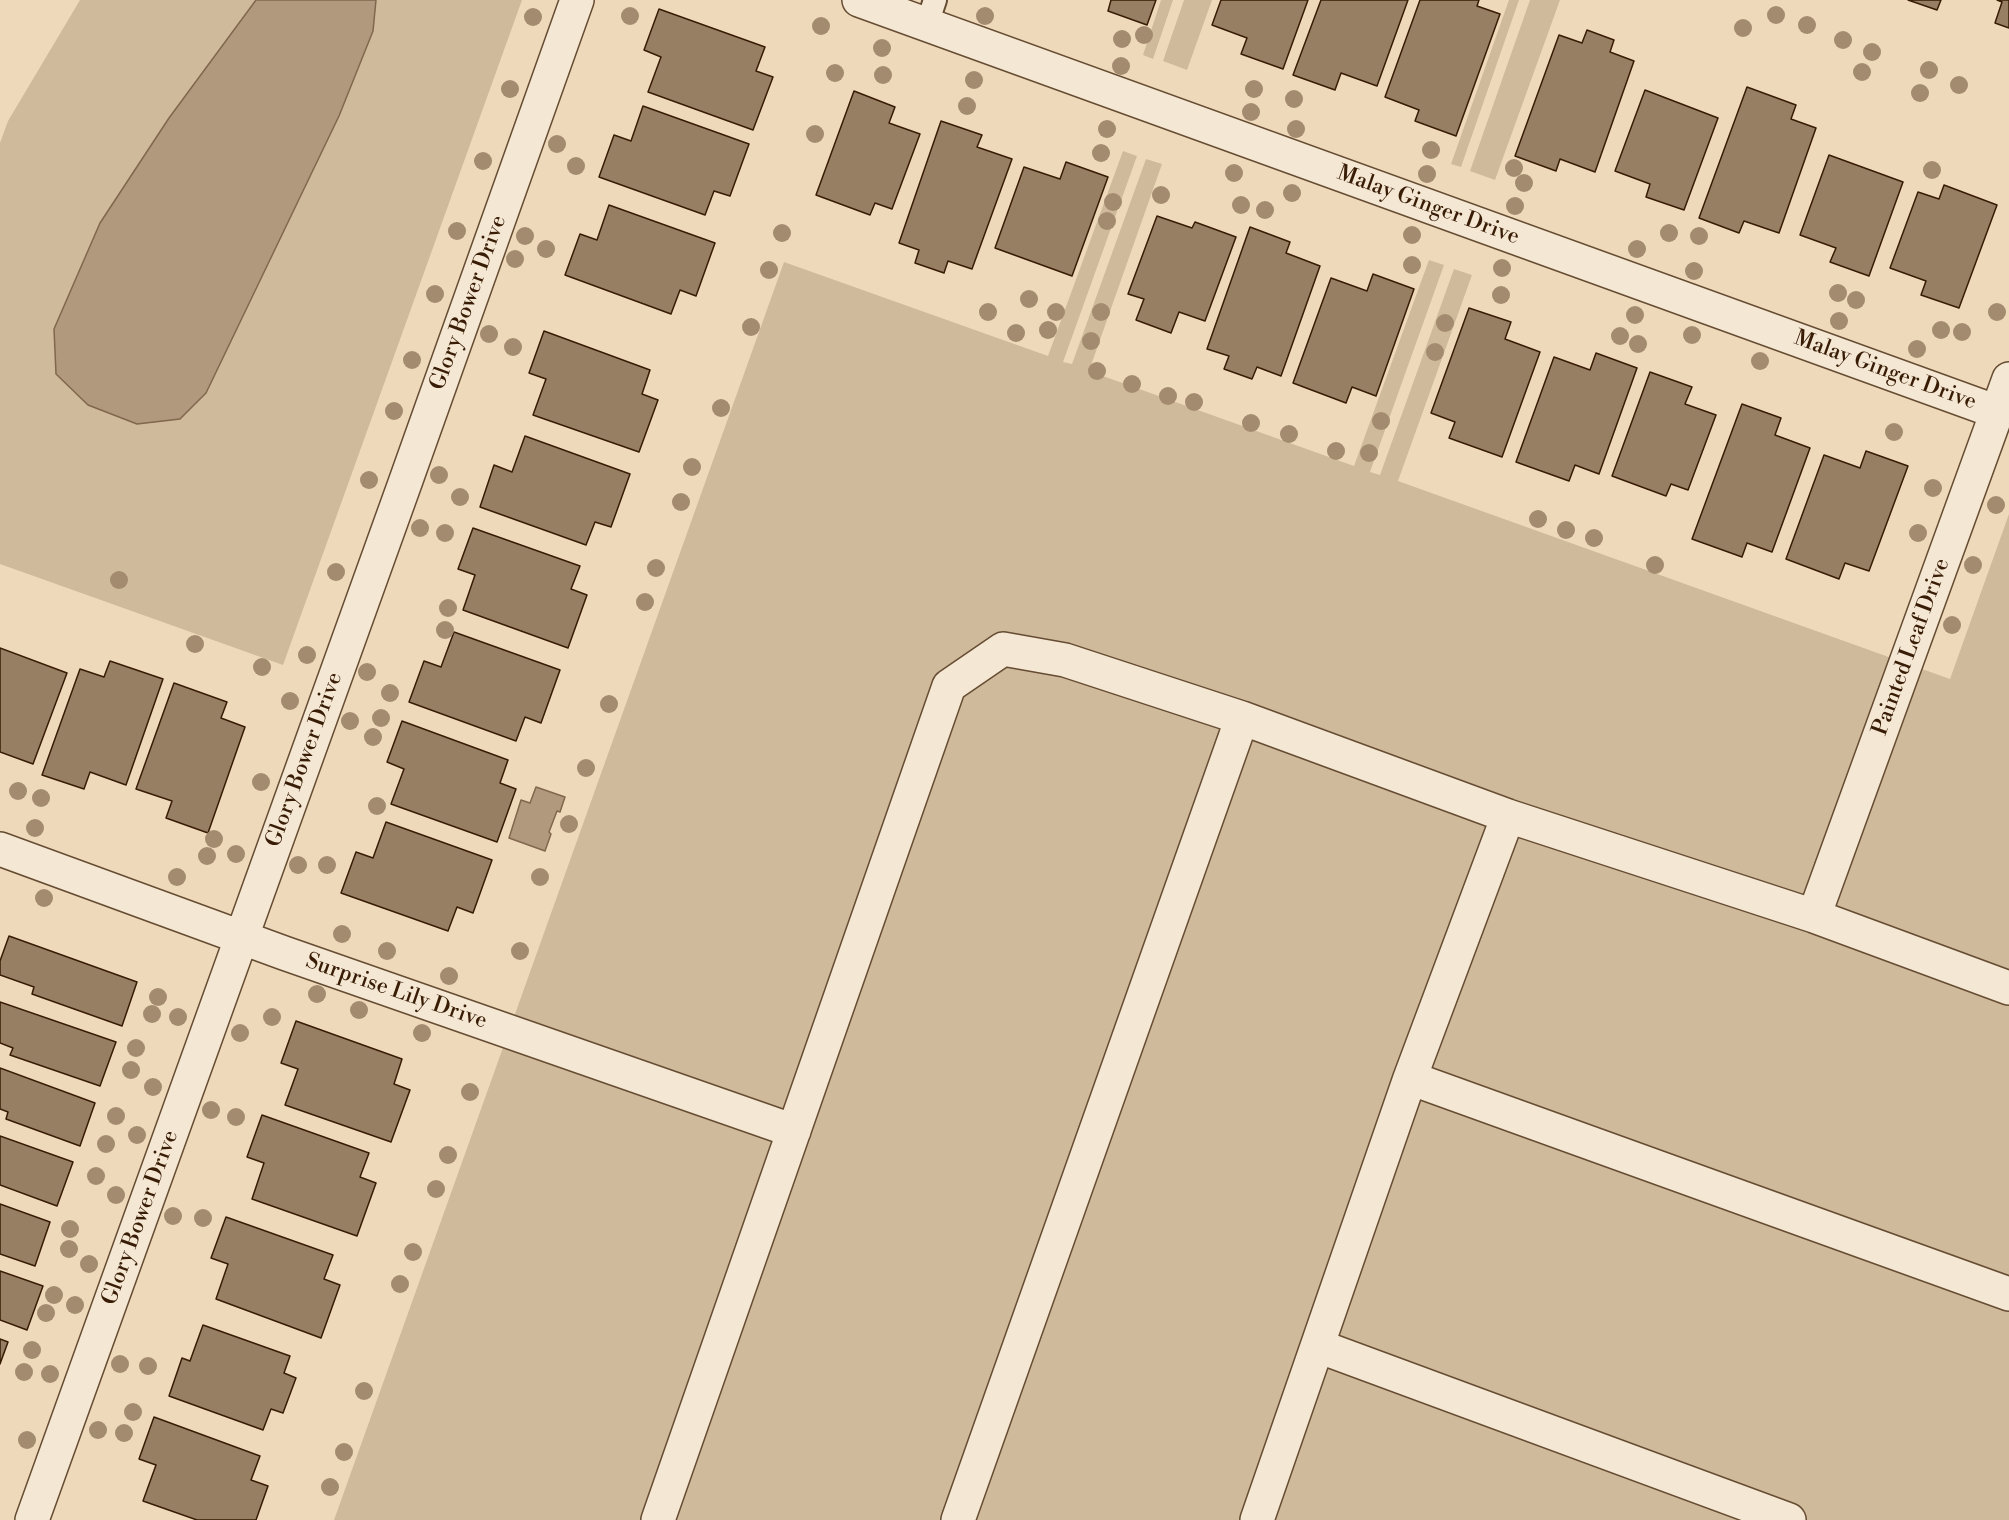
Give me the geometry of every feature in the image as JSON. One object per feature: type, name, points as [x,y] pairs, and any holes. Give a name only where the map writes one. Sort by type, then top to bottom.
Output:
[{"type":"street","name":"Glory Bower Drive","points":[[32,1520],[577,0]]},
{"type":"street","name":"Malay Ginger Drive","points":[[860,0],[931,12],[1997,412]]},
{"type":"street","name":"Painted Leaf Drive","points":[[1814,916],[2009,379]]},
{"type":"street","points":[[658,1520],[949,686],[1003,649],[1065,660],[1242,718],[1508,816],[1814,916],[2009,988]]},
{"type":"street","points":[[958,1520],[1242,718]]},
{"type":"street","points":[[1257,1520],[1410,1078],[1508,816]]},
{"type":"street","name":"Surprise Lily Drive","points":[[0,849],[241,938],[794,1131]]},
{"type":"street","points":[[1410,1078],[2009,1294]]},
{"type":"street","points":[[1318,1346],[1789,1520]]},
{"type":"shaded area","points":[[80,0],[522,0],[283,665],[0,564],[0,143],[8,121]]},
{"type":"shaded area","points":[[256,0],[376,0],[373,31],[339,116],[206,393],[180,419],[137,424],[88,405],[56,374],[54,329],[100,223],[169,118]]},
{"type":"shaded area","points":[[1161,0],[1173,0],[1153,59],[1143,55]]},
{"type":"shaded area","points":[[1184,0],[1212,0],[1187,70],[1163,61]]},
{"type":"shaded area","points":[[1509,0],[1519,0],[1461,167],[1451,164]]},
{"type":"shaded area","points":[[1530,0],[1560,0],[1495,180],[1470,171]]},
{"type":"shaded area","points":[[1123,151],[1137,156],[1063,362],[1072,364],[1146,159],[1162,164],[1089,371],[1354,466],[1429,260],[1444,265],[1370,472],[1380,475],[1454,269],[1472,275],[1398,481],[1950,679],[2009,514],[2009,1520],[334,1520],[784,262],[1048,356]]},
{"type":"shaded area","points":[[536,787],[565,797],[549,832],[551,834],[545,851],[509,838],[521,800],[530,803]]},
{"type":"building","points":[[1111,0],[1156,0],[1147,25],[1108,11]]},
{"type":"building","points":[[1221,0],[1308,0],[1283,69],[1241,54],[1247,38],[1212,25]]},
{"type":"building","points":[[1321,0],[1408,0],[1377,86],[1341,73],[1335,90],[1293,75]]},
{"type":"building","points":[[1420,0],[1479,0],[1477,6],[1500,14],[1456,136],[1415,121],[1419,110],[1385,97]]},
{"type":"building","points":[[1908,0],[1941,0],[1937,10]]},
{"type":"building","points":[[1997,0],[2009,0],[2009,28],[1995,23],[2002,2]]},
{"type":"building","points":[[659,9],[765,47],[756,71],[773,77],[753,130],[648,92],[661,57],[644,50]]},
{"type":"building","points":[[1587,30],[1614,40],[1610,52],[1634,61],[1595,172],[1560,159],[1556,171],[1515,156],[1559,35],[1582,43]]},
{"type":"building","points":[[1747,87],[1796,105],[1791,119],[1816,128],[1779,233],[1744,221],[1739,233],[1699,218]]},
{"type":"building","points":[[1645,90],[1718,118],[1684,210],[1646,197],[1650,184],[1615,171]]},
{"type":"building","points":[[854,91],[895,107],[889,123],[920,134],[892,209],[875,203],[870,215],[816,195]]},
{"type":"building","points":[[643,106],[749,144],[730,196],[714,191],[705,215],[599,177],[614,135],[631,141]]},
{"type":"building","points":[[941,121],[982,135],[977,147],[1012,159],[972,269],[948,261],[944,273],[915,263],[919,250],[899,243]]},
{"type":"building","points":[[1829,155],[1903,182],[1869,276],[1830,262],[1836,248],[1800,235]]},
{"type":"building","points":[[1066,162],[1108,177],[1072,276],[995,248],[1024,167],[1060,179]]},
{"type":"building","points":[[1944,185],[1997,205],[1959,308],[1921,295],[1926,281],[1890,268],[1918,192],[1939,199]]},
{"type":"building","points":[[609,205],[715,243],[696,296],[680,290],[671,314],[565,275],[580,234],[597,240]]},
{"type":"building","points":[[1157,216],[1192,228],[1195,222],[1236,237],[1205,321],[1179,312],[1171,333],[1136,320],[1144,299],[1128,294]]},
{"type":"building","points":[[1250,227],[1290,242],[1286,253],[1320,266],[1281,376],[1257,367],[1252,379],[1224,369],[1229,356],[1207,349]]},
{"type":"building","points":[[1373,274],[1414,289],[1376,396],[1352,387],[1346,403],[1293,383],[1331,278],[1367,291]]},
{"type":"building","points":[[1469,308],[1511,322],[1505,339],[1540,352],[1502,457],[1449,438],[1455,422],[1431,413]]},
{"type":"building","points":[[544,331],[650,370],[642,394],[658,400],[639,452],[533,415],[546,379],[529,373]]},
{"type":"building","points":[[1596,353],[1637,368],[1599,474],[1575,465],[1569,481],[1516,462],[1554,357],[1590,370]]},
{"type":"building","points":[[1650,372],[1692,387],[1685,404],[1716,415],[1688,490],[1671,484],[1666,496],[1612,476]]},
{"type":"building","points":[[1742,404],[1781,418],[1775,435],[1810,448],[1772,552],[1747,543],[1742,557],[1692,539]]},
{"type":"building","points":[[525,436],[630,474],[611,527],[595,522],[586,545],[480,507],[494,465],[512,472]]},
{"type":"building","points":[[1866,451],[1908,466],[1869,571],[1845,563],[1839,579],[1786,559],[1824,455],[1860,468]]},
{"type":"building","points":[[473,528],[580,566],[571,589],[587,595],[568,648],[463,610],[475,575],[458,569]]},
{"type":"building","points":[[454,632],[560,670],[541,723],[525,717],[516,741],[409,702],[424,661],[441,667]]},
{"type":"building","points":[[0,648],[67,673],[33,764],[0,752]]},
{"type":"building","points":[[110,661],[163,679],[126,785],[90,772],[84,789],[42,775],[80,669],[104,677]]},
{"type":"building","points":[[174,683],[227,702],[221,718],[245,727],[208,833],[166,818],[172,801],[136,789]]},
{"type":"building","points":[[402,721],[508,760],[500,783],[516,789],[497,842],[391,804],[404,769],[387,762]]},
{"type":"building","points":[[386,822],[492,860],[473,913],[457,907],[448,931],[341,893],[356,852],[373,858]]},
{"type":"building","points":[[9,936],[137,982],[122,1026],[32,994],[34,987],[0,975],[0,961]]},
{"type":"building","points":[[0,1002],[116,1042],[100,1086],[10,1055],[13,1048],[0,1043]]},
{"type":"building","points":[[296,1021],[402,1059],[394,1084],[410,1090],[391,1142],[285,1105],[298,1069],[281,1063]]},
{"type":"building","points":[[0,1068],[95,1103],[80,1146],[6,1119],[8,1112],[0,1109]]},
{"type":"building","points":[[262,1115],[369,1153],[360,1177],[376,1183],[357,1236],[252,1199],[264,1163],[247,1157]]},
{"type":"building","points":[[0,1136],[73,1162],[57,1206],[0,1185]]},
{"type":"building","points":[[0,1204],[50,1222],[35,1266],[0,1254]]},
{"type":"building","points":[[226,1217],[333,1255],[324,1279],[340,1285],[321,1338],[216,1299],[228,1264],[211,1258]]},
{"type":"building","points":[[0,1271],[43,1286],[27,1330],[0,1320]]},
{"type":"building","points":[[203,1325],[290,1356],[284,1373],[296,1378],[283,1413],[271,1409],[263,1430],[169,1396],[182,1358],[190,1361]]},
{"type":"building","points":[[0,1339],[8,1342],[0,1364]]},
{"type":"building","points":[[154,1417],[260,1456],[251,1480],[268,1486],[256,1520],[197,1520],[143,1501],[156,1465],[139,1459]]}]
